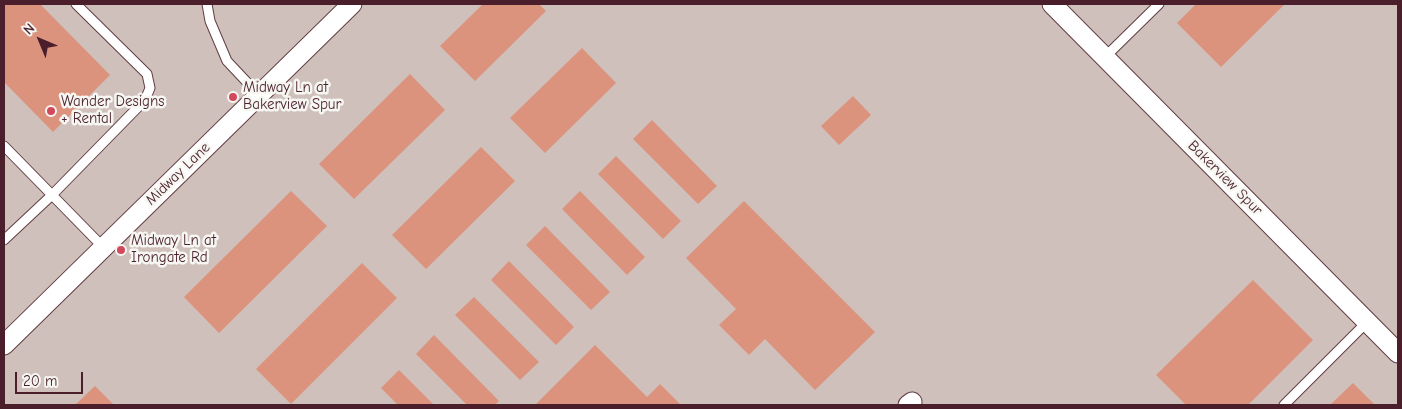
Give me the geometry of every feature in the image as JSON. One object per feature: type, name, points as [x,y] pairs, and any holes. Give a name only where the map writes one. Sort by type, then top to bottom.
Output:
[{"type":"street","name":"Midway Lane","points":[[4,345],[352,4]]},
{"type":"street","name":"Bakerview Spur","points":[[1052,4],[1398,353]]},
{"type":"lane","points":[[4,240],[52,195],[145,100],[150,88],[147,74],[76,4]]},
{"type":"lane","points":[[207,4],[210,22],[227,61],[259,95]]},
{"type":"lane","points":[[1105,57],[1159,4]]},
{"type":"lane","points":[[4,146],[103,248]]},
{"type":"lane","points":[[1284,405],[1367,322]]},
{"type":"shaded area","points":[[4,4],[1398,4],[1398,405],[4,405]]},
{"type":"building","points":[[4,4],[40,4],[110,75],[53,132],[4,82]]},
{"type":"building","points":[[483,4],[539,4],[546,11],[475,81],[440,46]]},
{"type":"building","points":[[1196,4],[1285,4],[1221,67],[1177,23]]},
{"type":"building","points":[[582,48],[616,83],[545,153],[510,118]]},
{"type":"building","points":[[410,74],[445,110],[354,199],[319,164]]},
{"type":"building","points":[[853,96],[871,115],[839,145],[821,126]]},
{"type":"building","points":[[652,120],[717,186],[698,204],[633,139]]},
{"type":"building","points":[[481,147],[515,181],[426,269],[392,235]]},
{"type":"building","points":[[616,156],[681,221],[663,239],[598,174]]},
{"type":"building","points":[[291,191],[327,226],[219,333],[184,297]]},
{"type":"building","points":[[580,191],[645,257],[627,275],[562,209]]},
{"type":"building","points":[[744,201],[875,332],[815,390],[765,339],[749,355],[719,325],[736,309],[686,258]]},
{"type":"building","points":[[545,226],[610,292],[591,310],[526,245]]},
{"type":"building","points":[[509,261],[574,327],[556,345],[491,280]]},
{"type":"building","points":[[362,263],[397,298],[291,404],[256,369]]},
{"type":"building","points":[[1253,280],[1313,340],[1248,405],[1186,405],[1156,375]]},
{"type":"building","points":[[474,297],[539,362],[520,380],[455,315]]},
{"type":"building","points":[[434,335],[499,401],[495,405],[467,405],[416,354]]},
{"type":"building","points":[[595,345],[647,397],[660,384],[681,405],[535,405]]},
{"type":"building","points":[[399,370],[434,405],[398,405],[381,388]]},
{"type":"building","points":[[1353,383],[1375,405],[1330,405]]},
{"type":"building","points":[[95,386],[114,405],[75,405]]},
{"type":"place","name":"Midway Ln at Bakerview Spur","points":[[233,97]]},
{"type":"place","name":"Wander Designs + Rental","points":[[51,111]]},
{"type":"place","name":"Midway Ln at Irongate Rd","points":[[121,250]]}]
